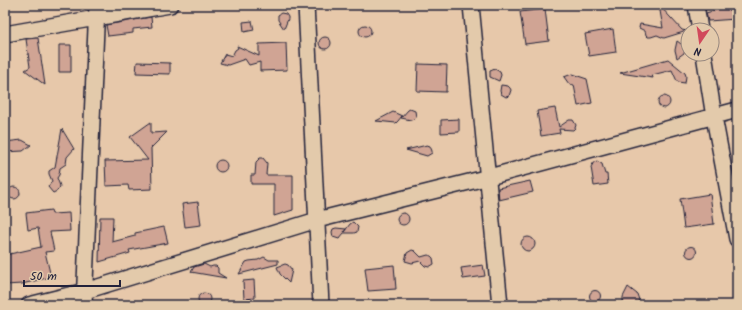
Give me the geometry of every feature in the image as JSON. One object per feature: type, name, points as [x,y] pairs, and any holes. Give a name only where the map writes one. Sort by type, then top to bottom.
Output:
[{"type":"street","points":[[5,34],[96,12],[170,5]]},
{"type":"street","points":[[306,5],[321,305]]},
{"type":"street","points":[[471,5],[489,178],[500,305]]},
{"type":"street","points":[[696,5],[699,22]]},
{"type":"street","points":[[84,298],[96,12]]},
{"type":"street","points":[[705,62],[714,117],[733,195],[737,239]]},
{"type":"street","points":[[29,305],[84,298],[317,220],[489,178],[737,110]]},
{"type":"building","points":[[659,5],[680,28],[680,33],[664,38],[657,35],[648,37],[645,31],[639,28],[640,24],[663,28]]},
{"type":"building","points":[[716,5],[735,5],[736,19],[708,21],[706,13],[716,10]]},
{"type":"building","points":[[545,9],[549,41],[525,44],[520,12]]},
{"type":"building","points":[[281,13],[286,14],[288,17],[284,29],[278,20],[278,15]]},
{"type":"building","points":[[151,17],[152,27],[133,29],[133,33],[108,36],[106,25]]},
{"type":"building","points":[[252,21],[254,30],[244,32],[243,22]]},
{"type":"building","points":[[363,25],[367,25],[371,31],[367,37],[363,37],[359,33],[359,29]]},
{"type":"building","points":[[613,29],[616,52],[589,56],[585,34]]},
{"type":"building","points":[[323,37],[327,37],[331,43],[327,49],[323,49],[319,45],[319,41]]},
{"type":"building","points":[[38,38],[45,85],[25,70],[30,67],[26,39]]},
{"type":"building","points":[[677,41],[680,43],[680,56],[677,58],[675,50]]},
{"type":"building","points":[[286,43],[287,70],[260,71],[260,62],[249,65],[245,59],[228,65],[220,63],[225,54],[232,56],[238,48],[237,46],[259,56],[259,44]]},
{"type":"building","points":[[59,45],[71,45],[71,72],[59,72]]},
{"type":"building","points":[[668,59],[685,73],[685,83],[678,82],[672,70],[652,75],[653,78],[620,73]]},
{"type":"building","points":[[137,62],[170,63],[170,74],[136,73]]},
{"type":"building","points":[[418,64],[447,65],[446,92],[417,91]]},
{"type":"building","points":[[495,69],[500,72],[501,75],[499,81],[490,77],[490,71]]},
{"type":"building","points":[[572,74],[587,79],[592,103],[578,106],[574,85],[569,84],[564,77]]},
{"type":"building","points":[[501,85],[508,86],[510,88],[511,90],[509,96],[506,97],[501,94]]},
{"type":"building","points":[[666,96],[669,97],[669,107],[662,108],[659,107],[658,100],[659,97]]},
{"type":"building","points":[[555,108],[559,127],[569,120],[573,120],[576,125],[575,128],[573,130],[559,129],[560,133],[541,136],[537,111]]},
{"type":"building","points":[[410,109],[415,111],[416,117],[414,119],[411,120],[401,118],[408,110]]},
{"type":"building","points":[[393,112],[402,116],[396,123],[376,121]]},
{"type":"building","points":[[459,119],[459,132],[441,133],[441,120]]},
{"type":"building","points":[[151,122],[151,133],[167,132],[151,148],[152,189],[129,190],[128,185],[106,186],[105,161],[148,160],[130,137]]},
{"type":"building","points":[[62,129],[74,149],[67,157],[66,164],[60,168],[57,178],[60,186],[57,191],[53,193],[48,187],[52,181],[49,171],[55,167]]},
{"type":"building","points":[[22,140],[31,145],[23,151],[5,152],[5,142]]},
{"type":"building","points":[[427,145],[430,146],[432,153],[427,156],[406,150]]},
{"type":"building","points":[[260,158],[263,158],[267,163],[266,175],[293,175],[293,210],[274,216],[274,184],[251,184],[251,175],[255,175],[256,162]]},
{"type":"building","points":[[219,160],[223,160],[227,166],[223,172],[219,172],[215,168],[215,164]]},
{"type":"building","points":[[597,161],[602,164],[605,174],[607,174],[608,184],[594,186],[591,167],[594,162]]},
{"type":"building","points":[[530,181],[533,192],[499,200],[498,188]]},
{"type":"building","points":[[16,187],[19,188],[19,198],[12,199],[9,198],[8,191],[9,188]]},
{"type":"building","points":[[710,194],[714,224],[684,228],[680,199]]},
{"type":"building","points":[[198,202],[201,225],[185,227],[182,204]]},
{"type":"building","points":[[51,210],[52,214],[69,213],[70,231],[50,232],[54,251],[45,252],[51,277],[22,284],[5,285],[5,255],[41,247],[38,228],[28,230],[26,213]]},
{"type":"building","points":[[401,213],[405,213],[409,219],[405,225],[401,225],[397,221],[397,217]]},
{"type":"building","points":[[100,217],[113,217],[112,242],[135,236],[135,233],[164,227],[168,243],[129,250],[130,253],[99,262]]},
{"type":"building","points":[[353,222],[358,227],[357,232],[344,233],[339,239],[333,237],[333,229],[346,229],[344,232]]},
{"type":"building","points":[[525,237],[531,237],[535,241],[535,247],[531,251],[525,251],[521,247],[521,241]]},
{"type":"building","points":[[689,247],[693,247],[695,248],[695,256],[689,257],[686,254],[686,250]]},
{"type":"building","points":[[412,250],[421,257],[428,255],[431,256],[434,264],[429,267],[425,266],[420,261],[412,263],[405,261],[407,253]]},
{"type":"building","points":[[264,257],[269,260],[278,260],[278,264],[239,274],[246,262],[258,260]]},
{"type":"building","points":[[204,264],[210,267],[216,266],[218,268],[218,273],[226,278],[191,272],[194,267]]},
{"type":"building","points":[[285,264],[292,270],[289,283],[280,274],[277,267]]},
{"type":"building","points":[[394,265],[396,289],[368,291],[365,268]]},
{"type":"building","points":[[483,265],[485,276],[463,279],[461,268]]},
{"type":"building","points":[[254,280],[255,298],[244,299],[243,281]]},
{"type":"building","points":[[628,287],[637,294],[639,300],[637,305],[626,305],[623,301],[623,297]]},
{"type":"building","points":[[595,290],[599,292],[601,296],[599,300],[595,302],[591,300],[589,296],[591,292]]},
{"type":"building","points":[[204,293],[208,295],[210,299],[208,303],[204,305],[200,303],[198,299],[200,295]]}]
